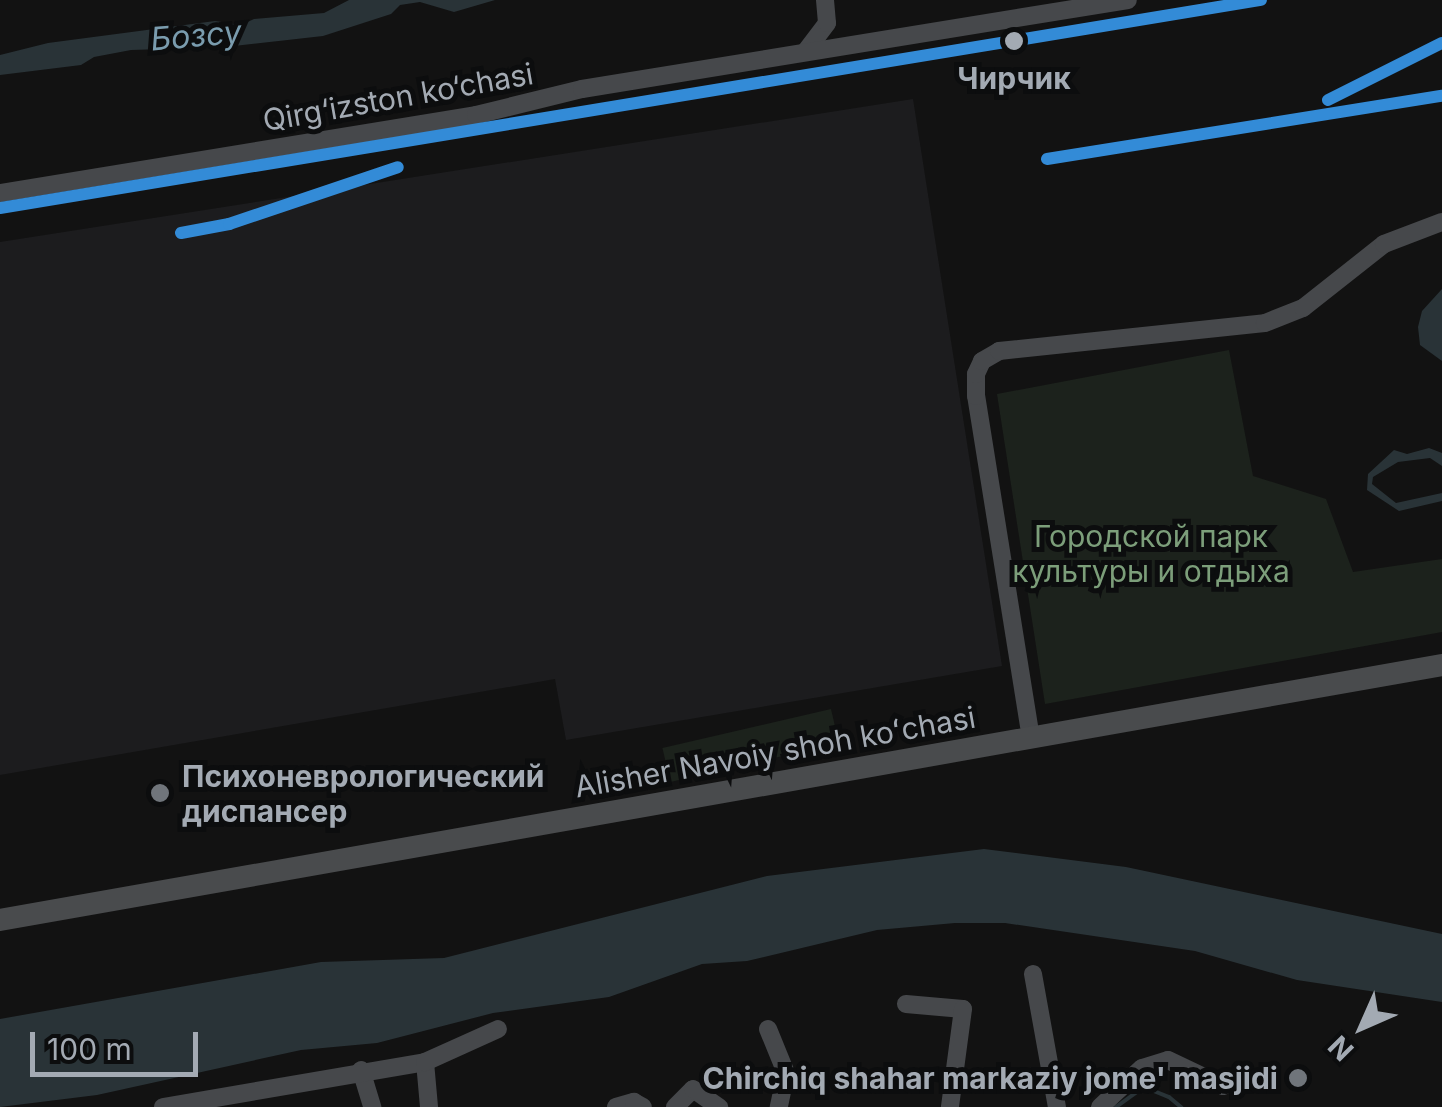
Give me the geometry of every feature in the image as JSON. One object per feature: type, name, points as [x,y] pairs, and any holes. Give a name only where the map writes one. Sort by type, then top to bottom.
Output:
[{"type":"main road","name":"Alisher Navoiy shoh koʻchasi","points":[[0,920],[1442,654]]},
{"type":"main road","name":"Alisher Navoiy shoh koʻchasi","points":[[0,904],[1442,665]]},
{"type":"street","points":[[806,51],[827,23],[825,0]]},
{"type":"street","points":[[1012,0],[1025,14]]},
{"type":"street","name":"Qirg‘izston ko‘chasi","points":[[0,193],[476,114],[582,89],[1062,5],[1128,0]]},
{"type":"street","points":[[1030,731],[976,396],[978,366],[999,351],[1252,326],[1278,319],[1302,308],[1384,244],[1442,222]]},
{"type":"street","points":[[1033,974],[1057,1107]]},
{"type":"street","points":[[906,1004],[962,1010],[950,1107]]},
{"type":"street","points":[[163,1107],[221,1102],[361,1070],[424,1062],[498,1029]]},
{"type":"street","points":[[768,1029],[786,1073],[779,1107]]},
{"type":"street","points":[[1100,1107],[1142,1068],[1168,1060],[1222,1086]]},
{"type":"street","points":[[424,1062],[430,1107]]},
{"type":"street","points":[[361,1070],[372,1107]]},
{"type":"street","points":[[675,1107],[693,1088],[720,1107]]},
{"type":"street","points":[[616,1107],[634,1102],[643,1107]]},
{"type":"shaded area","points":[[913,99],[1002,666],[566,740],[555,679],[0,775],[0,242]]},
{"type":"green space","name":"Городской парк культуры и отдыха","points":[[1229,350],[1253,476],[1326,499],[1353,572],[1442,559],[1442,632],[1045,704],[997,394]]},
{"type":"green space","points":[[831,709],[839,743],[670,782],[662,748]]},
{"type":"water","name":"Бозсу","points":[[349,0],[495,0],[454,12],[420,2],[400,5],[391,14],[323,36],[225,47],[131,50],[94,57],[81,65],[0,75],[0,55],[48,43],[215,21],[241,25],[254,19],[324,13]]},
{"type":"water","points":[[1442,289],[1442,361],[1420,345],[1418,327],[1422,311]]},
{"type":"water","points":[[1429,448],[1442,453],[1442,466],[1430,458],[1398,462],[1373,477],[1372,484],[1396,503],[1442,493],[1442,501],[1399,511],[1367,490],[1368,474],[1394,450],[1407,454]]},
{"type":"water","points":[[984,849],[1126,867],[1442,934],[1442,1002],[1297,980],[1195,951],[1005,923],[955,923],[877,930],[747,961],[702,964],[609,997],[493,1013],[377,1043],[301,1050],[97,1095],[0,1107],[0,1019],[321,962],[444,958],[767,876]]},
{"type":"waterway","points":[[1116,1107],[1144,1087],[1169,1097],[1181,1107]]},
{"type":"transit line","points":[[0,208],[1261,0]]},
{"type":"transit line","points":[[1328,100],[1442,43]]},
{"type":"transit line","points":[[1047,159],[1442,96]]},
{"type":"transit line","points":[[181,233],[229,224],[398,167]]},
{"type":"place","name":"Чирчик","points":[[1014,41]]},
{"type":"place","name":"Психоневрологический диспансер","points":[[160,793]]},
{"type":"place","name":"Chirchiq shahar markaziy jome' masjidi","points":[[1298,1078]]}]
